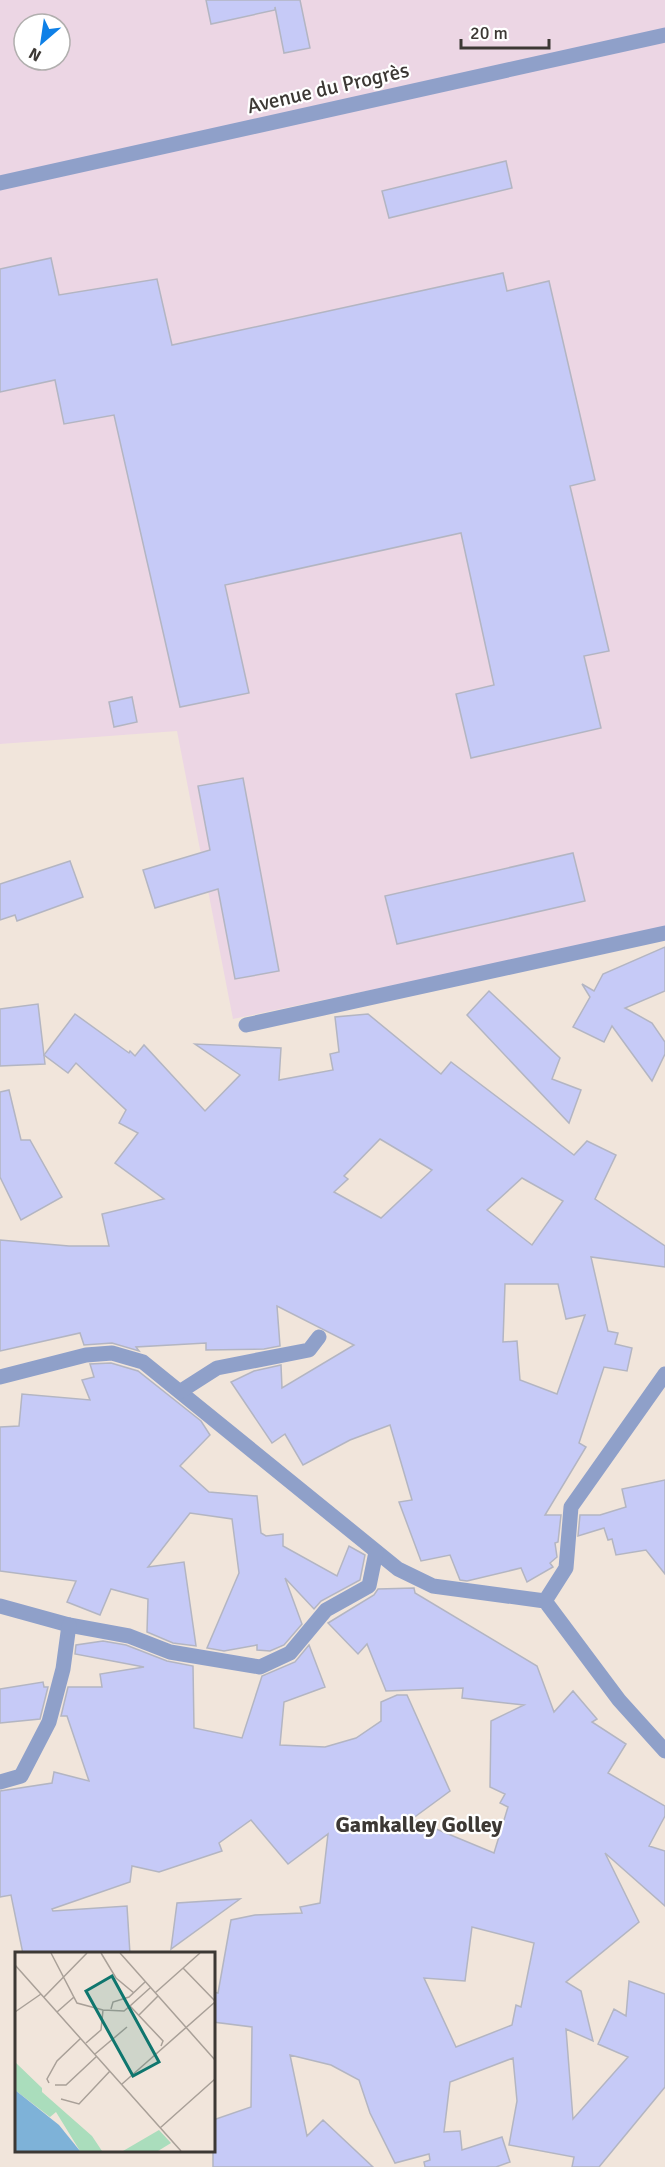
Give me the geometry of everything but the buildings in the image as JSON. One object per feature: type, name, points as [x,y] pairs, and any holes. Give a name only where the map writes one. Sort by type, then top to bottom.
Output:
[{"type":"street","name":"Avenue du Progrès","points":[[0,183],[665,34]]},
{"type":"street","points":[[246,1025],[665,933]]},
{"type":"street","points":[[181,1390],[217,1368],[309,1350],[319,1336]]},
{"type":"street","points":[[0,1377],[86,1355],[112,1353],[144,1362],[398,1569],[433,1586],[545,1601],[619,1700],[665,1750]]},
{"type":"street","points":[[545,1601],[566,1568],[571,1507],[665,1374]]},
{"type":"street","points":[[0,1606],[69,1625],[129,1636],[170,1652],[260,1667],[290,1653],[326,1610],[369,1586],[376,1552]]},
{"type":"street","points":[[0,1782],[21,1776],[49,1722],[63,1669],[69,1625]]},
{"type":"shaded area","points":[[0,0],[665,0],[665,928],[233,1019],[177,731],[0,744]]},
{"type":"district","name":"Gamkalley Golley","points":[[419,1824]]}]
